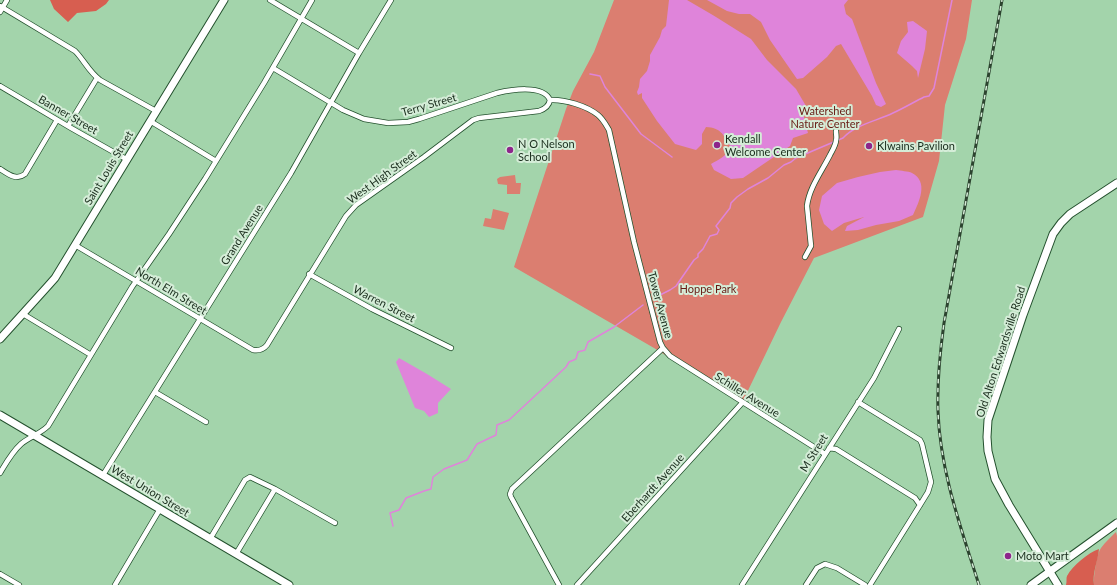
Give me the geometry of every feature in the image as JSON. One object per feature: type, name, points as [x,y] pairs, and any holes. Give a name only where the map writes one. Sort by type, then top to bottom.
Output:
[{"type":"street","points":[[7,0],[1,8],[75,51],[97,78],[156,111]]},
{"type":"street","name":"Saint Louis Street","points":[[0,339],[52,281],[224,0]]},
{"type":"street","points":[[270,0],[359,53]]},
{"type":"street","points":[[0,473],[16,449],[48,426],[136,281],[188,206],[216,161],[273,68],[312,0]]},
{"type":"street","name":"Grand Avenue","points":[[103,475],[291,173],[391,0]]},
{"type":"street","name":"Terry Street","points":[[273,68],[343,110],[364,119],[388,123],[408,122],[497,93],[508,91],[530,89],[546,94],[550,100]]},
{"type":"street","points":[[68,126],[97,78]]},
{"type":"street","name":"Banner Street","points":[[0,86],[126,159]]},
{"type":"street","name":"West High Street","points":[[258,351],[262,350],[267,345],[351,210],[475,119],[540,111],[547,106],[550,100]]},
{"type":"street","name":"Tower Avenue","points":[[550,100],[560,100],[588,109],[598,116],[609,130],[634,242],[660,342],[663,348],[514,486],[511,492],[511,498],[559,585]]},
{"type":"street","points":[[0,169],[14,177],[22,177],[57,120]]},
{"type":"street","points":[[150,121],[216,161]]},
{"type":"street","points":[[806,257],[811,246],[807,206],[808,200],[812,187],[837,140],[836,131]]},
{"type":"street","name":"Old Alton Edwardsville Road","points":[[1058,585],[1009,505],[995,479],[988,451],[988,420],[1023,315],[1053,234],[1060,223],[1070,214],[1114,185]]},
{"type":"street","name":"North Elm Street","points":[[75,245],[253,350],[258,351]]},
{"type":"street","name":"Warren Street","points":[[310,274],[372,309],[451,348]]},
{"type":"street","points":[[23,314],[91,355]]},
{"type":"street","name":"M Street","points":[[742,585],[874,378],[899,329]]},
{"type":"street","name":"Schiller Avenue","points":[[663,348],[670,356],[742,403],[825,454]]},
{"type":"street","points":[[155,392],[206,422]]},
{"type":"street","points":[[858,402],[920,440],[930,480],[930,487],[920,505],[870,585]]},
{"type":"street","name":"Eberhardt Avenue","points":[[577,585],[742,403]]},
{"type":"street","name":"West Union Street","points":[[0,415],[289,585]]},
{"type":"street","points":[[829,448],[836,449],[915,498],[920,505]]},
{"type":"street","points":[[210,539],[245,480],[250,477],[275,489],[335,523]]},
{"type":"street","points":[[236,554],[275,489]]},
{"type":"street","points":[[115,585],[160,509]]},
{"type":"street","points":[[1031,585],[1117,522]]},
{"type":"street","points":[[806,585],[817,568],[825,564],[837,568],[865,585]]},
{"type":"street","points":[[0,574],[19,585]]},
{"type":"green space","name":"Watershed Nature Center","points":[[614,0],[972,0],[966,39],[945,105],[939,161],[923,217],[814,258],[742,403],[654,348],[514,267],[566,109],[573,91],[594,52]]},
{"type":"green space","points":[[515,175],[516,183],[521,183],[520,194],[507,194],[507,185],[498,184],[497,179],[500,177]]},
{"type":"green space","points":[[493,209],[509,213],[504,230],[483,226],[485,218],[491,219]]},
{"type":"green space","points":[[1116,532],[1117,584],[1094,585],[1098,555],[1104,544]]},
{"type":"shaded area","points":[[50,0],[109,0],[96,11],[77,13],[68,22],[54,9]]},
{"type":"shaded area","points":[[669,0],[687,0],[751,39],[767,60],[796,89],[806,106],[804,118],[808,133],[793,138],[790,146],[743,178],[731,179],[714,170],[711,164],[720,159],[729,150],[730,146],[721,132],[706,127],[702,134],[702,144],[696,150],[675,144],[657,121],[642,98],[642,93],[638,95],[637,92],[640,79],[647,71],[650,55],[660,37],[662,30],[666,26]]},
{"type":"shaded area","points":[[707,0],[848,0],[844,5],[846,14],[852,19],[876,83],[886,104],[881,107],[876,105],[841,44],[836,46],[827,57],[803,78],[797,79],[770,40],[761,22],[750,14],[739,14],[727,11]]},
{"type":"shaded area","points":[[913,21],[927,31],[925,49],[918,78],[917,71],[897,53],[901,41],[908,32],[907,22]]},
{"type":"shaded area","points":[[896,170],[912,173],[920,182],[920,198],[913,215],[899,221],[858,230],[845,231],[847,226],[864,217],[844,223],[832,231],[824,224],[819,210],[822,196],[837,183],[880,172]]},
{"type":"shaded area","points":[[399,358],[451,389],[438,403],[438,413],[429,417],[424,411],[415,408],[396,362]]},
{"type":"shaded area","points":[[1099,549],[1094,576],[1094,585],[1066,585],[1067,576],[1073,568],[1086,556]]},
{"type":"waterway","points":[[658,296],[676,286],[694,260],[698,257],[698,254],[703,249],[710,236],[717,234],[719,230],[716,226],[730,208],[731,203],[737,197],[768,178],[784,165],[796,158],[843,138],[848,133],[860,126],[887,116],[924,97],[929,96],[934,88],[952,0]]},
{"type":"waterway","points":[[590,74],[600,76],[605,87],[641,134],[672,157]]},
{"type":"waterway","points":[[393,526],[390,513],[399,510],[406,498],[431,489],[433,477],[444,469],[467,460],[477,444],[496,435],[497,425],[509,420],[566,367],[569,362],[576,359],[578,352],[585,350],[588,342],[614,327],[643,305]]},
{"type":"railway","points":[[979,585],[952,499],[947,477],[940,433],[938,389],[944,323],[1002,0]]},
{"type":"place","name":"Kendall Welcome Center","points":[[717,145]]},
{"type":"place","name":"Klwains Pavilion","points":[[869,146]]},
{"type":"place","name":"N O Nelson School","points":[[510,150]]},
{"type":"place","name":"Moto Mart","points":[[1008,556]]},
{"type":"park label","name":"Hoppe Park","points":[[708,289]]}]
